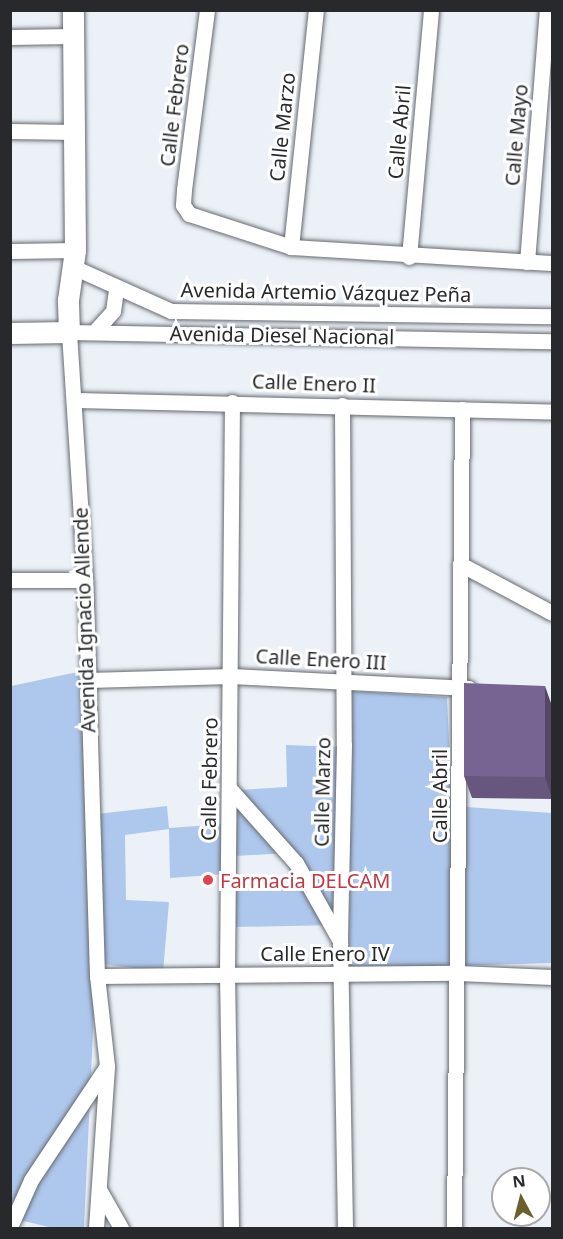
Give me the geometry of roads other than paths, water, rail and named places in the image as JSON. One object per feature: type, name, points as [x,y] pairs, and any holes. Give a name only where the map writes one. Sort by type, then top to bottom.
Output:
[{"type":"street","name":"Avenida Ignacio Allende","points":[[73,10],[74,259],[68,300],[69,332],[86,580],[98,976],[107,1066],[96,1228]]},
{"type":"street","name":"Calle Febrero","points":[[207,10],[183,205],[189,214],[291,247]]},
{"type":"street","name":"Calle Marzo","points":[[291,247],[316,10]]},
{"type":"street","name":"Calle Abril","points":[[409,257],[431,10]]},
{"type":"street","name":"Calle Mayo","points":[[527,262],[547,10]]},
{"type":"street","points":[[10,37],[72,36]]},
{"type":"street","points":[[10,131],[75,132]]},
{"type":"street","points":[[291,247],[409,257],[552,263]]},
{"type":"street","name":"Avenida Artemio Vázquez Peña","points":[[10,251],[74,259],[116,288],[171,311],[552,316]]},
{"type":"street","points":[[95,331],[113,311],[116,288]]},
{"type":"street","name":"Avenida Diesel Nacional","points":[[10,333],[95,331],[552,341]]},
{"type":"street","name":"Calle Enero II","points":[[74,400],[232,402],[552,412]]},
{"type":"street","name":"Calle Febrero","points":[[231,1228],[227,974],[232,402]]},
{"type":"street","name":"Calle Marzo","points":[[342,405],[343,682],[340,941],[343,975],[345,1228]]},
{"type":"street","name":"Calle Abril","points":[[454,1228],[462,409]]},
{"type":"street","points":[[460,564],[552,613]]},
{"type":"street","points":[[10,580],[86,580]]},
{"type":"street","name":"Calle Enero III","points":[[88,680],[231,676],[483,689]]},
{"type":"street","points":[[230,789],[296,863],[340,941]]},
{"type":"street","name":"Calle Enero IV","points":[[98,976],[458,974],[552,977]]},
{"type":"street","points":[[10,1227],[37,1171],[107,1066]]},
{"type":"street","points":[[100,1191],[121,1228]]},
{"type":"place","name":"Farmacia DELCAM","points":[[208,880]]}]
